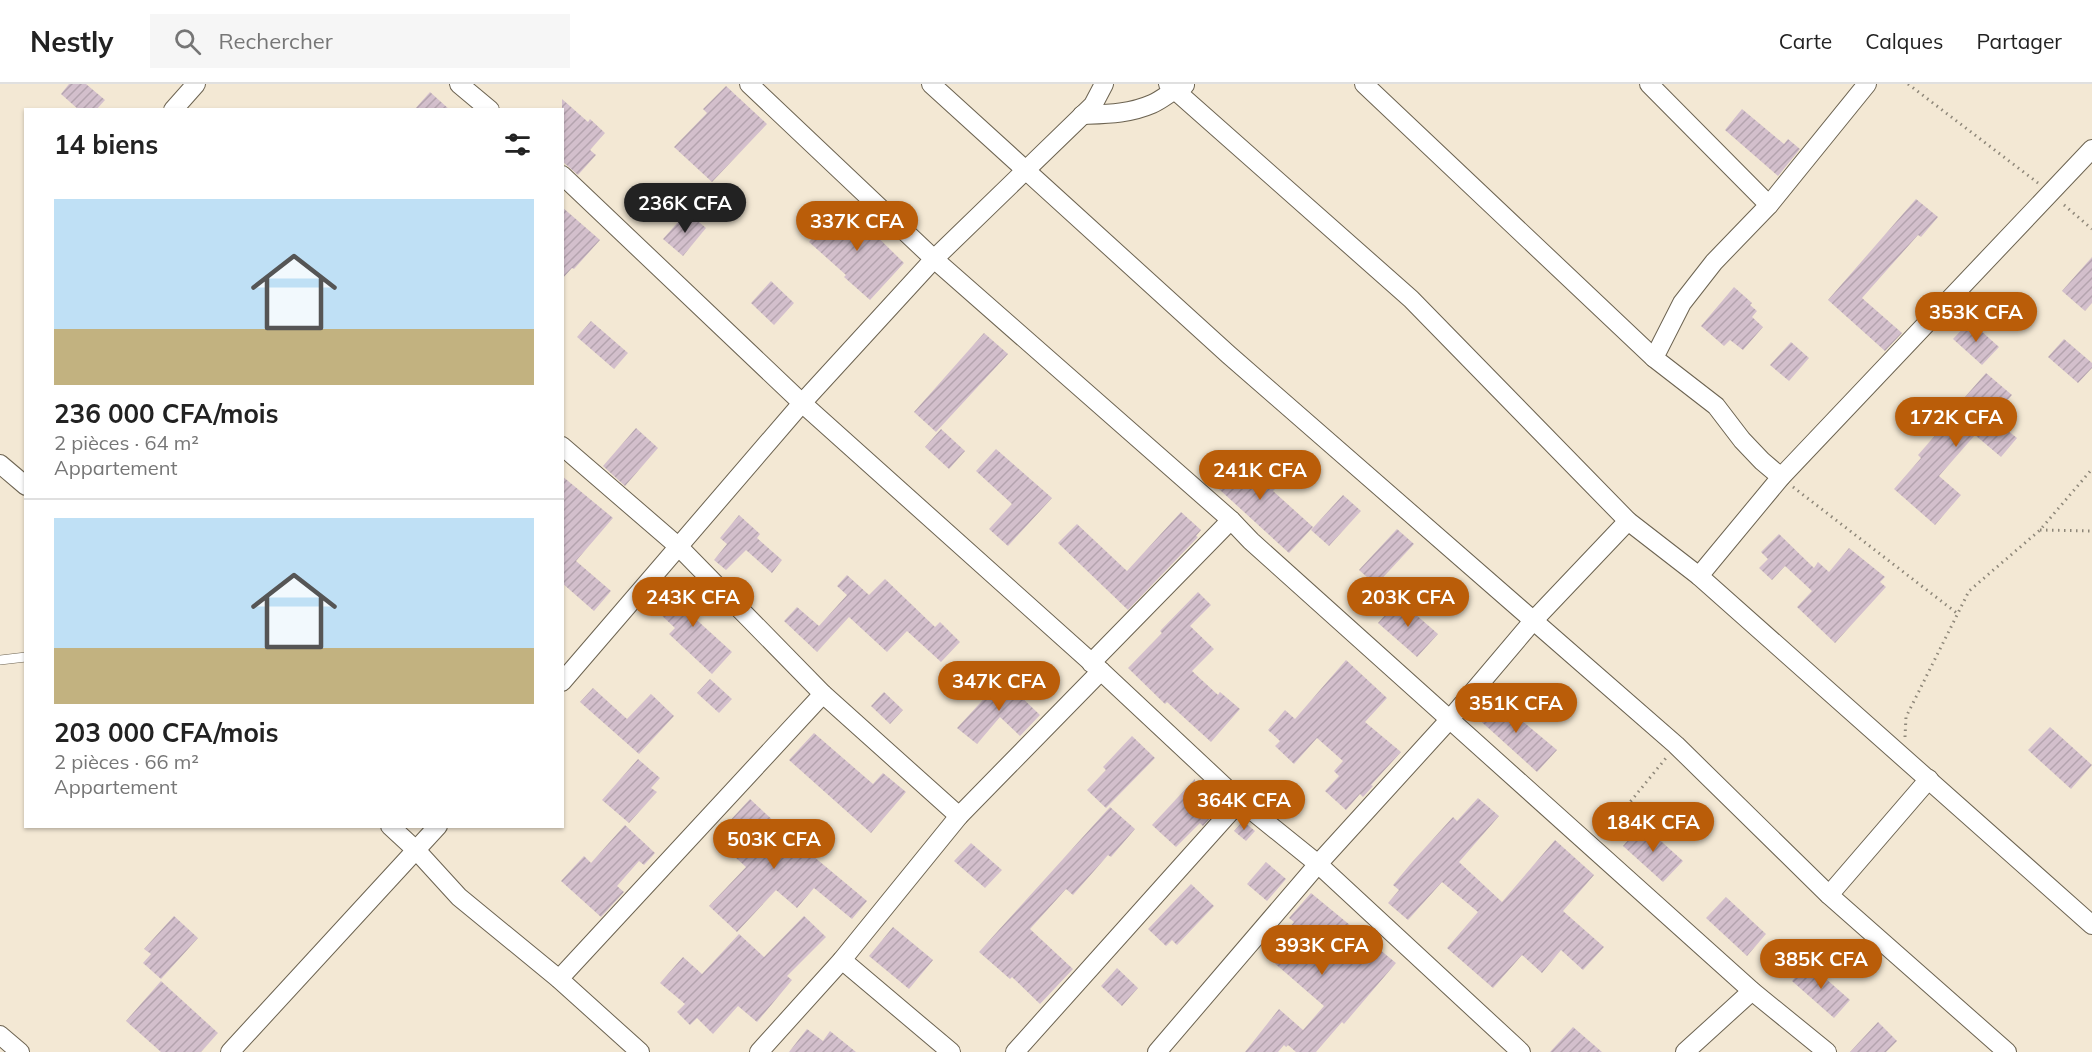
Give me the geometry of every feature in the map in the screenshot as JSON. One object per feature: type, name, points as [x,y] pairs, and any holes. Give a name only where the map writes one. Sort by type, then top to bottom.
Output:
[{"type":"street","points":[[175,108],[196,84]]},
{"type":"street","points":[[459,84],[488,108]]},
{"type":"street","points":[[748,84],[934,259],[1231,520],[1251,541],[1752,991],[1827,1052]]},
{"type":"street","points":[[931,84],[1229,355],[1676,745],[1829,896],[2007,1052]]},
{"type":"street","points":[[564,680],[802,403],[934,259],[1093,105],[1104,84]]},
{"type":"street","points":[[1364,84],[1654,358],[1716,406],[1742,440],[1781,477]]},
{"type":"street","points":[[1649,84],[1769,205]]},
{"type":"street","points":[[1654,358],[1682,303],[1713,262],[1769,205],[1867,84]]},
{"type":"street","points":[[1082,115],[1128,113],[1155,103],[1176,86],[1411,299],[1628,521],[1699,576],[2092,925]]},
{"type":"street","points":[[1699,576],[1781,477],[2092,149]]},
{"type":"street","points":[[564,177],[802,403],[1096,667],[1240,801],[1318,864],[1521,1052]]},
{"type":"street","points":[[564,448],[679,547],[823,694],[959,816]]},
{"type":"street","points":[[0,464],[24,484]]},
{"type":"street","points":[[759,1052],[843,960],[959,816],[1231,520]]},
{"type":"street","points":[[1157,1052],[1318,864],[1450,719],[1533,621],[1628,521]]},
{"type":"street","points":[[559,979],[823,694]]},
{"type":"street","points":[[1829,896],[1929,779]]},
{"type":"street","points":[[1015,1052],[1240,801]]},
{"type":"street","points":[[392,828],[417,851],[459,897],[559,979],[640,1052]]},
{"type":"street","points":[[230,1052],[436,828]]},
{"type":"street","points":[[843,960],[951,1052]]},
{"type":"street","points":[[1685,1052],[1752,991]]},
{"type":"street","points":[[0,1035],[20,1052]]},
{"type":"lane","points":[[0,660],[24,657]]},
{"type":"path","points":[[1908,84],[2050,193],[2092,229]]},
{"type":"path","points":[[1904,757],[1906,717],[1970,591],[2040,530],[2092,469]]},
{"type":"path","points":[[1781,477],[1958,614]]},
{"type":"path","points":[[2040,530],[2092,531]]},
{"type":"path","points":[[1593,847],[1676,745]]},
{"type":"building","points":[[69,84],[86,84],[105,100],[98,108],[77,108],[61,94]]},
{"type":"building","points":[[726,86],[767,124],[712,182],[674,147],[707,113],[703,109]]},
{"type":"building","points":[[430,92],[448,108],[416,108]]},
{"type":"building","points":[[562,99],[588,122],[590,119],[605,133],[590,150],[596,155],[578,175],[564,163],[564,108],[562,108]]},
{"type":"building","points":[[1742,109],[1784,144],[1788,139],[1800,149],[1778,176],[1725,130]]},
{"type":"building","points":[[1916,199],[1938,217],[1921,237],[1918,235],[1862,298],[1902,333],[1885,351],[1828,300]]},
{"type":"building","points":[[844,204],[904,263],[870,300],[809,242]]},
{"type":"building","points":[[564,209],[600,240],[574,269],[572,268],[564,277]]},
{"type":"building","points":[[687,212],[706,228],[683,256],[663,239]]},
{"type":"building","points":[[2092,257],[2092,303],[2085,311],[2062,291]]},
{"type":"building","points":[[771,281],[794,303],[774,325],[751,303]]},
{"type":"building","points":[[1734,287],[1752,303],[1750,305],[1757,311],[1752,317],[1763,327],[1743,350],[1730,340],[1724,346],[1701,326]]},
{"type":"building","points":[[591,321],[628,353],[614,369],[577,337]]},
{"type":"building","points":[[1970,321],[1999,347],[1982,365],[1953,339]]},
{"type":"building","points":[[984,333],[1008,354],[936,432],[914,412]]},
{"type":"building","points":[[2064,339],[2092,363],[2092,368],[2078,383],[2048,357]]},
{"type":"building","points":[[1791,342],[1809,358],[1789,381],[1770,365]]},
{"type":"building","points":[[1986,373],[2012,395],[1992,418],[2017,438],[2001,457],[1975,435],[1939,476],[1961,495],[1935,525],[1894,489],[1921,458],[1918,455],[1953,415],[1951,413]]},
{"type":"building","points":[[636,428],[658,448],[625,486],[603,466]]},
{"type":"building","points":[[941,429],[965,451],[949,469],[925,447]]},
{"type":"building","points":[[996,449],[1052,498],[1008,546],[989,529],[1012,504],[976,471]]},
{"type":"building","points":[[1236,450],[1277,487],[1273,491],[1313,527],[1289,553],[1209,480]]},
{"type":"building","points":[[564,478],[613,518],[576,561],[611,591],[594,611],[564,585]]},
{"type":"building","points":[[1343,495],[1361,511],[1329,546],[1311,530]]},
{"type":"building","points":[[1181,512],[1201,530],[1196,536],[1198,537],[1128,610],[1058,543],[1077,524],[1127,571]]},
{"type":"building","points":[[739,515],[760,534],[757,538],[782,560],[772,573],[746,550],[726,570],[714,560],[727,544],[720,538]]},
{"type":"building","points":[[1397,529],[1414,544],[1376,585],[1359,570]]},
{"type":"building","points":[[1779,534],[1814,568],[1818,562],[1829,572],[1849,548],[1885,577],[1880,582],[1886,587],[1835,643],[1797,607],[1812,591],[1785,566],[1772,580],[1759,568],[1768,559],[1761,552]]},
{"type":"building","points":[[847,575],[869,595],[885,579],[935,627],[940,622],[960,642],[941,662],[907,631],[887,652],[849,617],[817,652],[784,621],[797,607],[819,626],[847,595],[837,586]]},
{"type":"building","points":[[687,578],[705,595],[688,612],[732,652],[712,674],[669,634],[675,628],[657,611]]},
{"type":"building","points":[[1198,592],[1211,605],[1190,626],[1214,649],[1192,671],[1218,695],[1220,692],[1240,709],[1211,742],[1167,702],[1165,704],[1128,668]]},
{"type":"building","points":[[1399,600],[1438,634],[1417,657],[1378,623]]},
{"type":"building","points":[[1346,660],[1387,698],[1365,722],[1401,752],[1363,797],[1360,794],[1346,810],[1325,791],[1339,776],[1334,771],[1343,761],[1317,738],[1294,764],[1275,746],[1280,741],[1268,730],[1285,710],[1295,719]]},
{"type":"building","points":[[1005,676],[1018,688],[1015,691],[1040,715],[1020,736],[1000,717],[977,744],[957,728]]},
{"type":"building","points":[[710,679],[732,699],[719,713],[697,693]]},
{"type":"building","points":[[593,688],[627,719],[651,694],[674,716],[639,754],[580,702]]},
{"type":"building","points":[[884,692],[903,710],[890,724],[871,706]]},
{"type":"building","points":[[1492,696],[1557,750],[1537,772],[1475,716]]},
{"type":"building","points":[[2050,727],[2092,765],[2071,789],[2028,750]]},
{"type":"building","points":[[814,733],[873,784],[883,773],[906,792],[871,833],[789,760]]},
{"type":"building","points":[[1132,736],[1155,758],[1106,808],[1087,790],[1106,770],[1103,767]]},
{"type":"building","points":[[638,759],[660,778],[651,788],[657,792],[629,823],[602,800]]},
{"type":"building","points":[[1195,779],[1195,788],[1218,809],[1203,826],[1200,823],[1176,847],[1152,825]]},
{"type":"building","points":[[1478,798],[1499,816],[1459,862],[1502,902],[1555,840],[1594,875],[1563,911],[1604,947],[1583,970],[1561,950],[1542,973],[1522,955],[1493,988],[1447,948],[1478,912],[1442,882],[1408,920],[1388,903],[1399,890],[1393,885],[1413,861],[1453,817],[1457,821]]},
{"type":"building","points":[[750,799],[777,826],[867,901],[852,919],[814,888],[797,908],[776,890],[737,932],[709,906],[746,867],[714,838]]},
{"type":"building","points":[[1110,807],[1135,829],[1111,857],[1108,855],[1073,895],[1066,889],[1030,929],[1073,969],[1040,1004],[1012,977],[1010,979],[979,952]]},
{"type":"building","points":[[1243,821],[1255,831],[1246,841],[1234,831]]},
{"type":"building","points":[[1642,824],[1683,861],[1663,882],[1623,846]]},
{"type":"building","points":[[625,825],[655,853],[644,865],[639,861],[617,886],[624,892],[601,917],[561,881],[584,856],[591,863]]},
{"type":"building","points":[[971,843],[1002,870],[985,888],[954,861]]},
{"type":"building","points":[[1266,862],[1286,879],[1267,901],[1247,884]]},
{"type":"building","points":[[1191,884],[1214,906],[1177,945],[1172,940],[1166,946],[1148,929]]},
{"type":"building","points":[[1311,893],[1396,963],[1344,1024],[1342,1022],[1316,1052],[1296,1052],[1288,1045],[1286,1047],[1284,1045],[1278,1052],[1245,1052],[1279,1009],[1303,1030],[1324,1006],[1265,955],[1294,922],[1289,918]]},
{"type":"building","points":[[1726,897],[1766,934],[1747,956],[1706,918]]},
{"type":"building","points":[[174,916],[198,938],[161,979],[143,963],[151,954],[144,949]]},
{"type":"building","points":[[804,916],[826,937],[787,976],[792,980],[757,1022],[738,1006],[713,1034],[697,1018],[690,1025],[677,1012],[685,1004],[660,983],[683,957],[702,974],[739,934],[764,957]]},
{"type":"building","points":[[893,927],[933,960],[909,989],[869,956]]},
{"type":"building","points":[[1808,963],[1850,1000],[1834,1018],[1792,981]]},
{"type":"building","points":[[1117,968],[1138,988],[1122,1006],[1101,986]]},
{"type":"building","points":[[161,981],[218,1033],[201,1052],[161,1052],[126,1021]]},
{"type":"building","points":[[1878,1022],[1897,1041],[1886,1052],[1850,1052]]},
{"type":"building","points":[[1573,1027],[1602,1052],[1550,1052]]},
{"type":"building","points":[[807,1029],[823,1041],[830,1031],[856,1052],[789,1052]]}]
